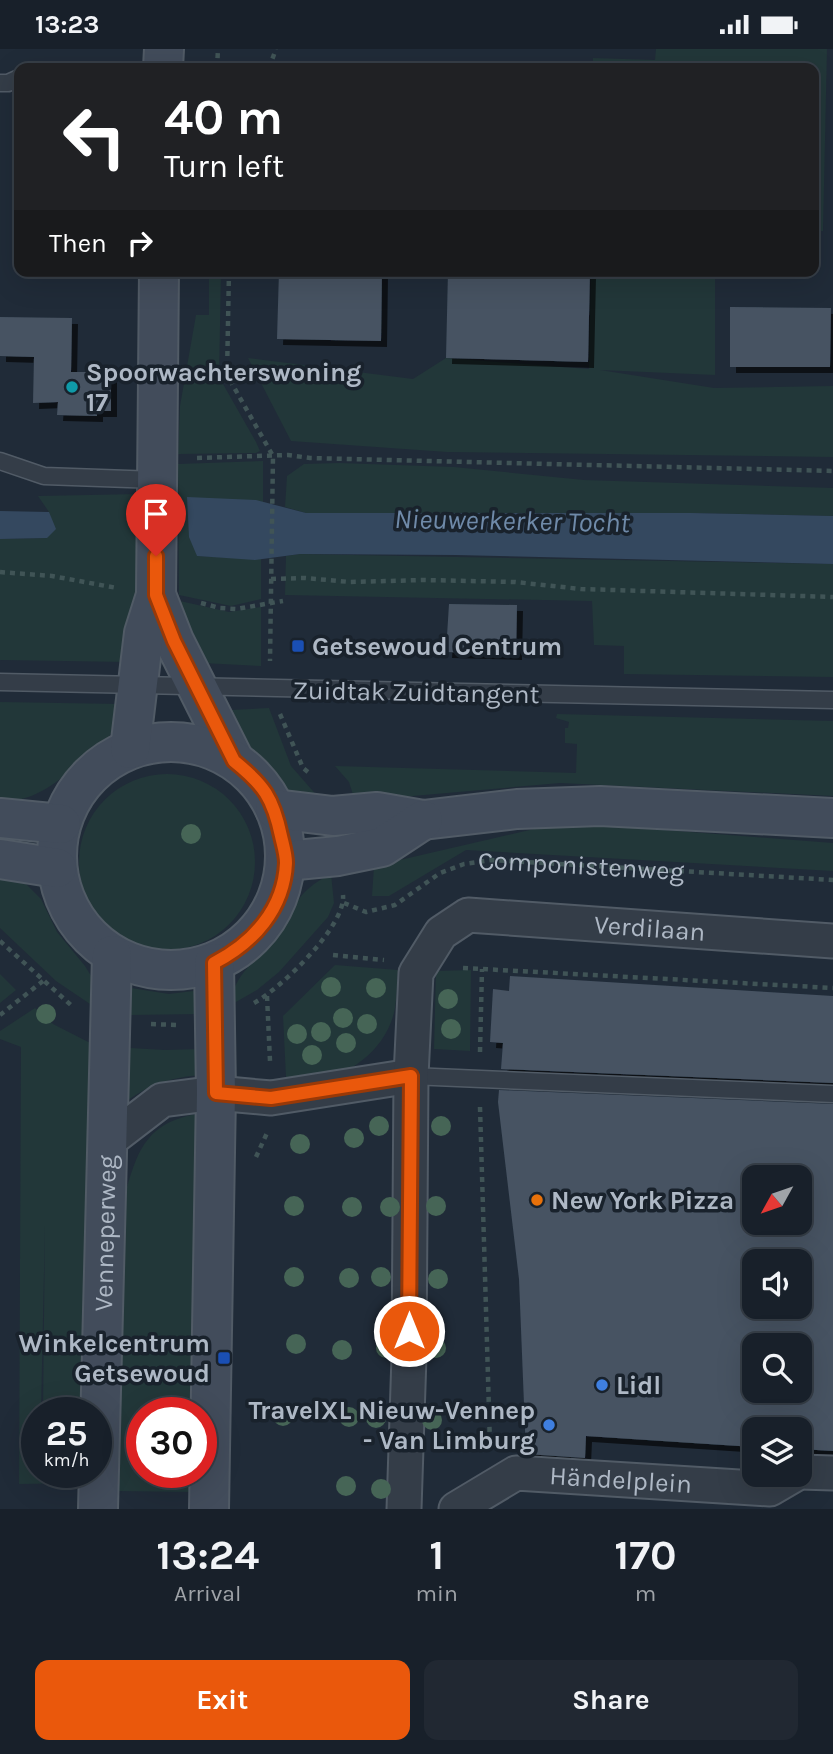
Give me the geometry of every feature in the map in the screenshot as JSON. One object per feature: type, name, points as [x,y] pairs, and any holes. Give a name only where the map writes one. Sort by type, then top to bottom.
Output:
[{"type":"street","points":[[130,749],[144,633],[156,595],[159,277]]},
{"type":"street","points":[[156,595],[174,641],[234,761]]},
{"type":"street","points":[[151,743],[194,744],[215,750],[234,761],[251,774],[275,809],[286,861],[276,904],[265,923],[234,953],[214,963],[180,971],[145,968],[112,955],[91,938],[75,918],[63,894],[57,868],[61,824],[76,792],[87,778],[115,756],[151,743]]},
{"type":"street","name":"Componistenweg","points":[[275,809],[332,816],[377,812],[423,820],[517,809],[600,806],[833,818]]},
{"type":"street","points":[[0,818],[61,824]]},
{"type":"street","name":"Componistenweg","points":[[286,861],[382,848],[423,820]]},
{"type":"street","points":[[0,859],[57,868]]},
{"type":"street","name":"Verdilaan","points":[[420,965],[441,933],[468,915],[833,941]]},
{"type":"street","name":"Venneperweg","points":[[98,1509],[112,955]]},
{"type":"street","points":[[209,1509],[216,1093],[214,963]]},
{"type":"street","points":[[404,1509],[409,1356],[411,1076],[416,973],[420,965]]},
{"type":"street","points":[[106,1143],[162,1100],[216,1093],[271,1098],[411,1076]]},
{"type":"street","points":[[812,1472],[833,1473]]},
{"type":"street","name":"Händelplein","points":[[456,1509],[516,1473],[769,1489],[773,1487]]},
{"type":"lane","points":[[0,461],[44,477],[157,480]]},
{"type":"lane","name":"Zuidtak Zuidtangent","points":[[0,682],[833,700]]},
{"type":"lane","points":[[411,1076],[833,1094]]},
{"type":"path","points":[[229,277],[227,375],[273,456],[271,579],[514,582],[617,591],[833,597]]},
{"type":"path","points":[[191,459],[273,456],[833,471]]},
{"type":"path","name":"Componistenweg","points":[[344,903],[366,912],[395,905],[440,873],[464,864],[492,860],[833,880]]},
{"type":"path","points":[[333,955],[420,965],[833,988]]},
{"type":"path","points":[[480,1064],[482,969]]},
{"type":"path","points":[[0,1015],[43,981]]},
{"type":"path","points":[[480,1105],[492,1487]]},
{"type":"green space","points":[[656,49],[827,49],[823,231],[819,231],[819,63],[593,63],[593,58],[655,60]]},
{"type":"green space","points":[[209,277],[221,277],[219,377],[256,442],[260,451],[256,453],[178,454],[180,406],[196,315],[209,315]]},
{"type":"green space","points":[[591,277],[715,277],[715,375],[600,370],[714,388],[833,386],[833,457],[447,452],[291,441],[248,358],[413,379],[446,358],[589,369]]},
{"type":"green space","points":[[263,461],[263,502],[187,498],[197,556],[261,559],[261,599],[231,606],[179,595],[178,464]]},
{"type":"green space","points":[[304,464],[454,467],[584,480],[833,488],[833,516],[691,513],[306,513],[285,507],[287,476]]},
{"type":"green space","points":[[140,494],[137,601],[127,662],[0,660],[0,539],[47,538],[49,512],[38,496]]},
{"type":"green space","points":[[300,554],[833,564],[833,677],[624,674],[624,646],[594,645],[592,601],[285,595],[286,556]]},
{"type":"green space","points":[[180,601],[229,612],[261,607],[261,666],[202,663],[181,611]]},
{"type":"green space","points":[[0,702],[121,704],[110,735],[68,773],[33,795],[0,802]]},
{"type":"green space","points":[[269,708],[291,766],[319,798],[289,793],[274,783],[260,764],[231,710]]},
{"type":"green space","points":[[557,714],[833,721],[833,796],[560,783],[355,801],[349,782],[335,766],[576,773],[577,744],[565,743],[565,728],[568,728],[569,722],[556,718]]},
{"type":"green space","points":[[167,774],[201,781],[229,800],[248,828],[255,862],[248,896],[229,924],[201,943],[167,950],[133,943],[105,924],[86,896],[79,862],[86,828],[105,800],[133,781]]},
{"type":"green space","points":[[547,826],[613,826],[833,843],[833,871],[466,850],[389,896],[372,896],[374,866]]},
{"type":"green space","points":[[0,870],[21,879],[41,899],[57,932],[93,979],[93,1006],[56,981],[0,928]]},
{"type":"green space","points":[[331,874],[334,903],[328,917],[279,972],[257,990],[229,1006],[241,976],[274,939],[296,902],[309,888]]},
{"type":"green space","points":[[335,965],[398,970],[396,1003],[391,1022],[385,1035],[366,1058],[341,1073],[313,1080],[286,1077],[283,1016]]},
{"type":"green space","points":[[471,970],[470,1051],[434,1049],[436,971]]},
{"type":"green space","points":[[0,974],[16,990],[0,1003]]},
{"type":"green space","points":[[131,988],[169,994],[201,990],[201,1014],[130,1015]]},
{"type":"green space","points":[[35,1008],[53,1024],[100,1048],[88,1397],[43,1397],[45,1224],[41,1397],[21,1397],[21,1484],[19,1484],[21,1047],[0,1039],[0,1031]]},
{"type":"green space","points":[[130,1048],[202,1049],[202,1075],[160,1083],[140,1092],[122,1105]]},
{"type":"green space","points":[[201,1113],[195,1397],[126,1397],[126,1488],[194,1488],[194,1492],[115,1491],[125,1195],[135,1163],[148,1139],[157,1130],[183,1117]]},
{"type":"water","name":"Nieuwerkerker Tocht","points":[[187,497],[256,500],[306,513],[691,513],[833,516],[833,564],[455,555],[300,554],[255,560],[197,556],[189,537]]},
{"type":"water","points":[[0,511],[49,512],[56,529],[47,538],[0,539]]},
{"type":"building","points":[[279,277],[382,277],[381,341],[277,339]]},
{"type":"building","points":[[448,277],[590,277],[588,362],[446,358]]},
{"type":"building","points":[[730,307],[831,308],[830,367],[730,367]]},
{"type":"building","points":[[0,317],[72,318],[71,372],[111,372],[111,411],[97,411],[97,416],[57,415],[58,402],[33,403],[34,357],[0,356]]},
{"type":"building","points":[[449,604],[517,605],[516,654],[446,652]]},
{"type":"building","points":[[510,976],[833,996],[833,1083],[501,1069],[503,1043],[490,1042],[493,989],[509,991]]},
{"type":"building","points":[[499,1090],[833,1104],[833,1451],[812,1450],[812,1417],[742,1417],[742,1446],[586,1436],[585,1458],[526,1454],[519,1279],[498,1102]]},
{"type":"place","name":"Spoorwachterswoning 17","points":[[72,387]]},
{"type":"place","name":"Getsewoud Centrum","points":[[298,646]]},
{"type":"place","name":"New York Pizza","points":[[537,1200]]},
{"type":"place","name":"Winkelcentrum Getsewoud","points":[[224,1358]]},
{"type":"place","name":"Lidl","points":[[602,1385]]},
{"type":"place","name":"TravelXL Nieuw-Vennep - Van Limburg","points":[[549,1425]]},
{"type":"route","points":[[156,556],[156,595],[174,641],[234,761],[251,774],[275,809],[286,861],[276,904],[265,923],[234,953],[214,963],[216,1093],[271,1098],[411,1076],[409,1331]]}]
